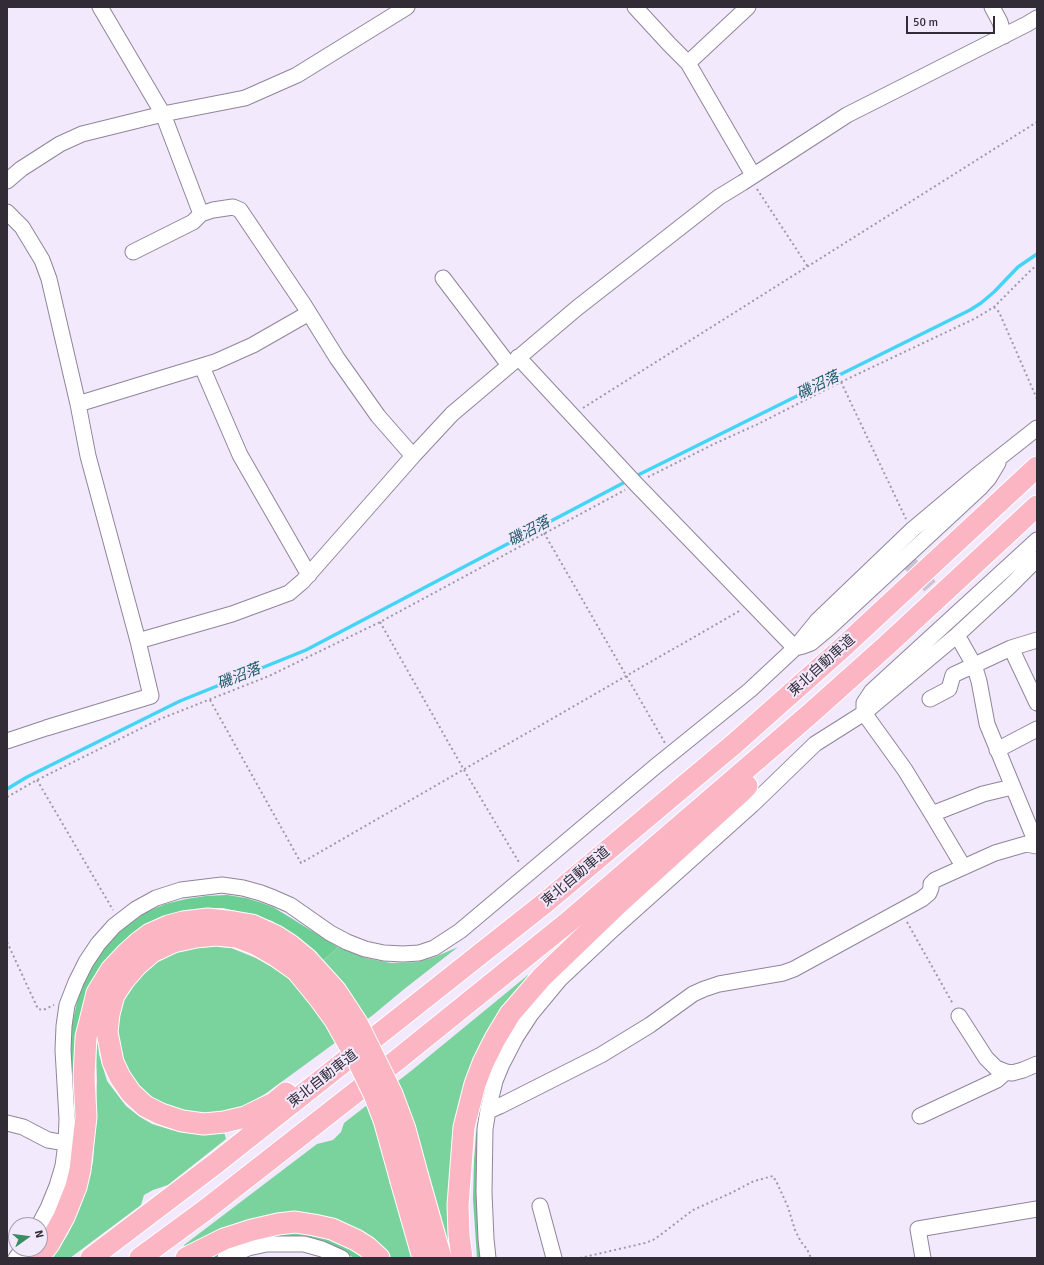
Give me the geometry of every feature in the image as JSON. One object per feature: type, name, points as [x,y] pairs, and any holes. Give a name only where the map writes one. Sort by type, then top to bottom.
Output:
[{"type":"highway","name":"東北自動車道","points":[[91,1258],[215,1164],[546,902],[734,744],[842,648],[1037,467]]},
{"type":"highway","name":"東北自動車道","points":[[140,1258],[204,1211],[561,928],[811,713],[1037,506]]},
{"type":"highway","points":[[462,1258],[459,1235],[458,1205],[464,1127],[475,1084],[483,1063],[510,1014],[542,977],[619,903],[740,793],[811,713]]},
{"type":"highway","points":[[423,1258],[410,1179],[405,1129],[392,1094],[357,1022],[336,991],[302,965],[276,956],[255,944],[237,937],[216,935],[196,937],[173,942],[152,952],[136,965],[114,995],[108,1014],[107,1032],[113,1062],[120,1077],[131,1093],[145,1106],[161,1114],[182,1121],[204,1124],[224,1122],[245,1117],[274,1103],[393,1011],[488,935],[546,902]]},
{"type":"highway","points":[[38,1258],[49,1244],[64,1217],[76,1187],[81,1164],[86,1117],[84,1076],[86,1037],[97,993],[116,964],[138,943],[168,926],[183,922],[208,919],[252,925],[276,936],[290,945],[302,965]]},
{"type":"highway","points":[[410,1179],[441,1258]]},
{"type":"highway","points":[[186,1258],[224,1239],[252,1230],[295,1222],[314,1224],[332,1229],[356,1240],[367,1247],[379,1258]]},
{"type":"street","points":[[100,7],[163,114],[201,214]]},
{"type":"street","points":[[7,181],[21,169],[60,144],[82,134],[163,114],[245,98],[297,75],[407,7]]},
{"type":"street","points":[[635,7],[688,63],[753,175]]},
{"type":"street","points":[[688,63],[748,7]]},
{"type":"street","points":[[992,7],[1000,22],[1004,36]]},
{"type":"street","points":[[138,641],[232,614],[289,593],[309,575],[413,456],[452,414],[577,308],[719,197],[847,115],[1028,24],[1037,18]]},
{"type":"street","points":[[133,252],[193,222],[201,214],[213,210],[233,207],[240,210],[309,313],[337,358],[378,416],[413,456]]},
{"type":"street","points":[[7,212],[22,227],[42,260],[48,279],[78,404],[88,456],[138,641],[151,696],[7,741]]},
{"type":"street","points":[[443,278],[513,361],[572,415],[632,480],[794,648]]},
{"type":"street","points":[[78,404],[215,362],[253,345],[309,313]]},
{"type":"street","points":[[202,367],[240,455],[309,575]]},
{"type":"street","points":[[43,1217],[63,1166],[66,1143],[67,1119],[63,1050],[64,1026],[68,1005],[76,982],[86,962],[98,944],[114,926],[136,909],[162,896],[181,890],[222,885],[243,888],[261,893],[290,905],[330,933],[365,949],[384,954],[403,954],[419,953],[434,948],[449,939],[750,690],[794,648],[817,622],[913,530],[975,477],[1037,428]]},
{"type":"street","points":[[794,648],[811,643],[829,628],[969,499],[989,478],[1001,456]]},
{"type":"street","points":[[963,866],[905,770],[864,713],[864,703],[872,691],[1037,540]]},
{"type":"street","points":[[488,1258],[484,1192],[485,1129],[488,1110],[493,1086],[499,1069],[516,1037],[531,1014],[560,979],[752,805],[815,744],[864,713],[956,636],[1037,559]]},
{"type":"street","points":[[488,1110],[500,1106],[601,1055],[645,1028],[693,994],[719,984],[783,973],[794,969],[922,899],[929,893],[935,880],[963,866],[995,853],[1026,844],[1037,845],[987,724],[979,681],[974,665],[962,642],[956,636]]},
{"type":"street","points":[[930,699],[949,689],[953,676],[1011,648],[1037,640]]},
{"type":"street","points":[[1011,648],[1037,703]]},
{"type":"street","points":[[997,750],[1037,729]]},
{"type":"street","points":[[932,814],[983,794],[1012,786]]},
{"type":"street","points":[[959,1016],[986,1058],[996,1068],[1012,1073],[1037,1064]]},
{"type":"street","points":[[920,1116],[997,1080],[1006,1072]]},
{"type":"street","points":[[7,1123],[23,1127],[48,1140],[66,1143]]},
{"type":"street","points":[[540,1206],[554,1258]]},
{"type":"street","points":[[923,1258],[918,1229],[1037,1209]]},
{"type":"street","points":[[225,1258],[248,1248],[267,1244],[304,1244],[322,1249],[342,1258]]},
{"type":"path","points":[[572,415],[1037,122]]},
{"type":"path","points":[[753,175],[754,184],[808,267]]},
{"type":"path","points":[[7,797],[37,780],[160,719],[269,676],[380,622],[544,533],[632,480],[661,470],[976,318],[994,307],[1037,266]]},
{"type":"path","points":[[994,307],[999,312],[1037,400]]},
{"type":"path","points":[[841,382],[908,524],[913,530]]},
{"type":"path","points":[[544,533],[667,746],[673,753]]},
{"type":"path","points":[[210,700],[301,863],[753,604]]},
{"type":"path","points":[[380,622],[464,770],[527,875]]},
{"type":"path","points":[[37,780],[121,921]]},
{"type":"path","points":[[901,911],[959,1016]]},
{"type":"path","points":[[7,942],[38,1009],[43,1010],[58,1003],[68,1005]]},
{"type":"path","points":[[580,1258],[653,1240],[693,1210],[731,1194],[754,1181],[773,1176],[788,1207],[795,1230],[811,1258]]},
{"type":"green space","points":[[227,895],[246,898],[273,907],[338,947],[323,961],[299,940],[272,921],[223,908],[207,908],[189,911],[130,938],[113,953],[100,972],[77,1103],[72,1106],[70,1034],[78,997],[93,962],[108,943],[124,928],[145,913],[165,904],[186,899]]},
{"type":"green space","points":[[218,944],[219,947],[231,948],[256,958],[287,977],[296,987],[338,947],[366,958],[391,963],[417,962],[435,957],[458,947],[373,1015],[265,1094],[240,1108],[216,1114],[191,1114],[155,1103],[125,1074],[114,1033],[121,1004],[130,985],[156,960],[173,951]]},
{"type":"green space","points":[[528,975],[530,978],[481,1048],[456,1258],[392,1258],[372,1242],[186,1249],[184,1245],[317,1144],[333,1140],[341,1132],[344,1123],[411,1071]]},
{"type":"green space","points":[[97,1026],[99,1054],[107,1081],[126,1106],[152,1124],[172,1130],[197,1133],[224,1132],[226,1139],[168,1185],[144,1195],[141,1205],[70,1258],[52,1258],[68,1234],[78,1213],[93,1162],[97,1080]]},
{"type":"green space","points":[[492,1082],[482,1258],[477,1258],[473,1199],[476,1134],[482,1107]]},
{"type":"green space","points":[[280,1231],[318,1232],[370,1258],[354,1258],[341,1250],[251,1244],[216,1258],[206,1258],[222,1250]]},
{"type":"waterway","name":"磯沼落","points":[[634,477],[970,310],[994,292],[1018,267],[1037,254]]},
{"type":"waterway","name":"磯沼落","points":[[7,789],[27,777],[180,701],[306,650],[627,481]]},
{"type":"tunnel","points":[[905,558],[955,615]]}]
